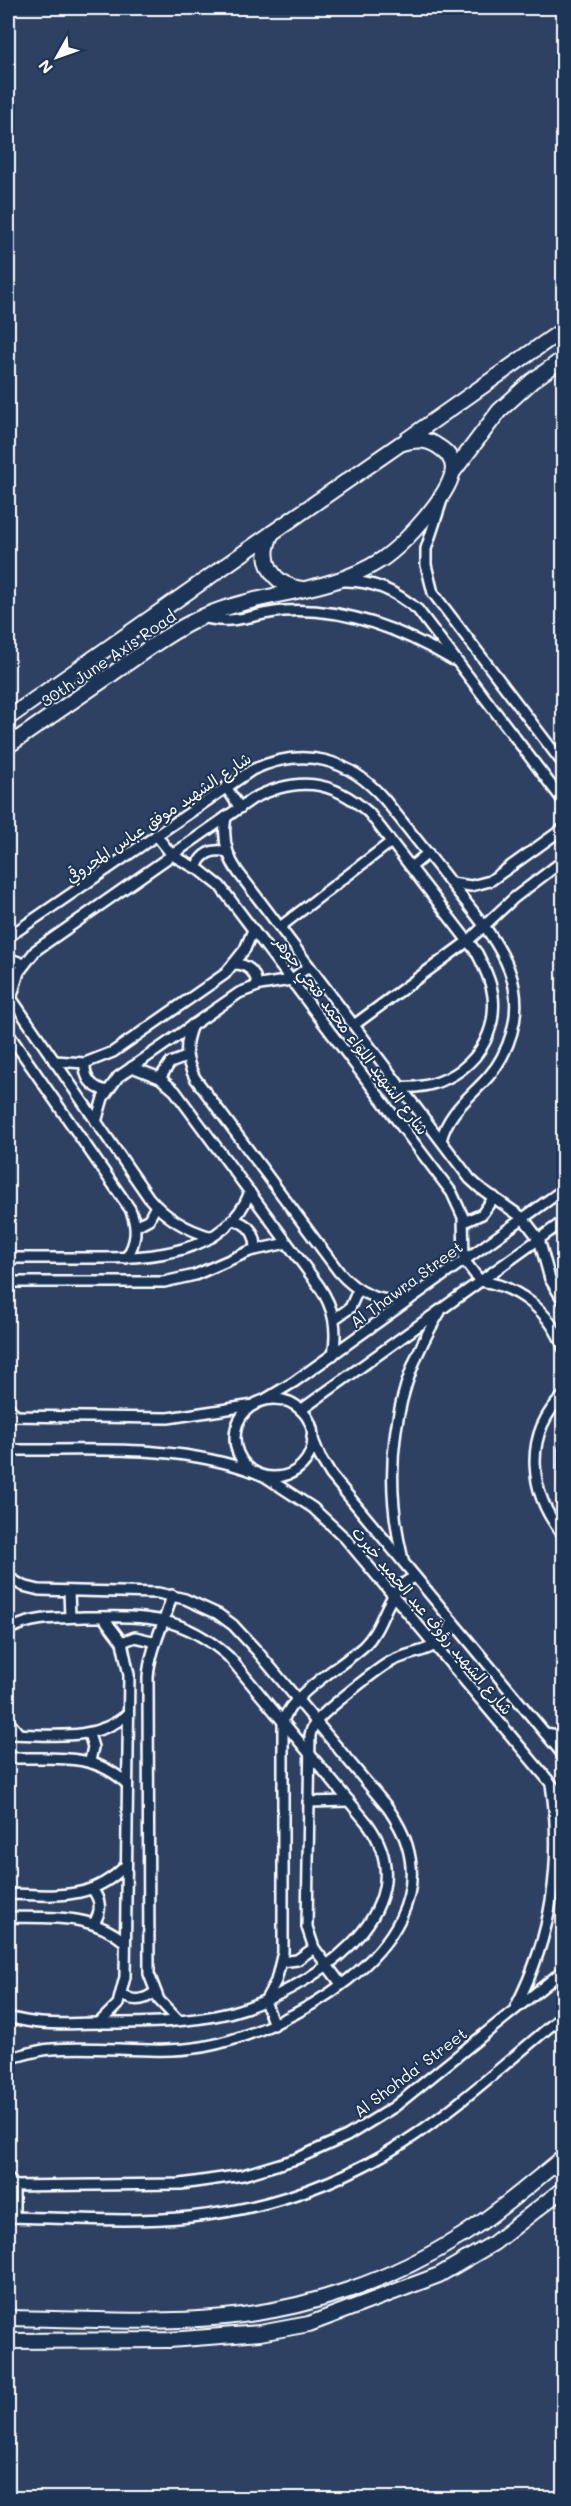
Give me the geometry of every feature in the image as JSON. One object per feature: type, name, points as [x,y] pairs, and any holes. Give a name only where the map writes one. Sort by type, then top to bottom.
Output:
[{"type":"street","points":[[400,444],[564,329]]},
{"type":"street","points":[[453,472],[499,411],[526,386],[564,358]]},
{"type":"street","points":[[400,444],[417,440],[434,444],[448,454],[453,472]]},
{"type":"street","name":"30th June Axis Road","points":[[8,718],[400,444]]},
{"type":"street","name":"30th June Axis Road","points":[[8,746],[160,640],[203,617],[252,599],[338,581],[366,569],[403,542],[424,520],[453,472]]},
{"type":"street","points":[[444,489],[426,549],[426,565],[433,593],[564,765]]},
{"type":"street","points":[[272,533],[266,551],[270,570],[283,584],[302,589]]},
{"type":"street","points":[[338,581],[375,584],[408,602],[426,620],[564,802]]},
{"type":"street","points":[[203,617],[231,621],[263,614],[300,610],[338,614],[395,631],[458,663]]},
{"type":"street","name":"شارع الشهيد موفق عباس المحروقي","points":[[8,937],[252,770],[278,760],[306,757],[333,762],[355,773],[374,788],[486,927],[501,948],[511,971],[515,1004],[512,1033],[495,1070],[453,1113],[441,1140]]},
{"type":"street","points":[[212,1237],[181,1226],[156,1206],[9,996],[24,964],[36,950],[252,799],[277,788],[304,783],[322,785],[340,791],[360,805],[468,941],[484,966],[492,994],[493,1016],[487,1038],[468,1065],[452,1077],[432,1085],[401,1087]]},
{"type":"street","points":[[226,787],[240,808]]},
{"type":"street","name":"شارع الشهيد اللواء محمد فتحي جوهر","points":[[226,817],[224,829],[227,852],[238,872],[470,1179],[523,1218],[539,1239]]},
{"type":"street","points":[[451,883],[471,886],[489,881],[564,828]]},
{"type":"street","points":[[156,835],[172,855]]},
{"type":"street","points":[[280,927],[391,842]]},
{"type":"street","points":[[196,868],[198,862],[208,853],[220,850],[227,852]]},
{"type":"street","points":[[411,867],[428,853]]},
{"type":"street","name":"شارع الشهيد اللواء محمد فتحي جوهر","points":[[172,855],[196,868],[220,886],[452,1193],[459,1204],[464,1222],[464,1260]]},
{"type":"street","points":[[354,1025],[486,927],[514,898],[564,860]]},
{"type":"street","points":[[54,1061],[85,1063],[113,1052],[216,980],[234,964],[245,949],[253,930]]},
{"type":"street","points":[[8,958],[24,964]]},
{"type":"street","points":[[234,964],[249,968],[255,976],[256,986]]},
{"type":"street","points":[[96,1122],[99,1106],[118,1077],[239,993],[256,986],[291,980],[309,966]]},
{"type":"street","points":[[192,1025],[186,1046],[186,1057],[195,1078],[339,1272],[358,1290],[382,1300],[409,1300]]},
{"type":"street","points":[[8,1033],[126,1202],[136,1226],[134,1243],[126,1258]]},
{"type":"street","points":[[160,1078],[170,1063],[186,1057]]},
{"type":"street","points":[[85,1063],[86,1074],[92,1084],[107,1091]]},
{"type":"street","points":[[132,1067],[160,1078],[175,1091],[326,1296],[336,1331],[333,1355]]},
{"type":"street","name":"Al Thawra Street","points":[[264,1400],[333,1355],[564,1189]]},
{"type":"street","points":[[8,1258],[126,1258],[170,1253],[212,1237],[234,1220],[250,1192]]},
{"type":"street","points":[[464,1222],[482,1214],[494,1197]]},
{"type":"street","points":[[136,1226],[148,1219],[156,1206]]},
{"type":"street","points":[[234,1220],[249,1228],[255,1237],[256,1249]]},
{"type":"street","points":[[301,1410],[564,1221]]},
{"type":"street","points":[[539,1239],[550,1280],[564,1302]]},
{"type":"street","points":[[8,1282],[164,1282],[195,1275],[256,1249],[288,1243]]},
{"type":"street","points":[[464,1260],[480,1281],[505,1286],[527,1298],[556,1333],[564,1348]]},
{"type":"street","points":[[334,1319],[350,1308],[358,1290]]},
{"type":"street","points":[[404,1563],[392,1497],[394,1431],[412,1367],[442,1308]]},
{"type":"street","points":[[564,1395],[551,1409],[540,1431],[535,1465],[536,1484],[542,1502],[550,1519],[564,1536]]},
{"type":"street","points":[[9,1452],[166,1452],[212,1459],[261,1474],[282,1476],[298,1468],[309,1454],[312,1437],[307,1418],[301,1410],[284,1401],[264,1400],[254,1405],[247,1410],[237,1426],[236,1444],[243,1461],[261,1474]]},
{"type":"street","points":[[8,1407],[12,1416],[168,1418],[254,1405]]},
{"type":"street","name":"شارع الشهيد رؤوف عبد الحميد خيرت","points":[[312,1437],[331,1475],[564,1756]]},
{"type":"street","points":[[564,1449],[562,1471],[564,1484]]},
{"type":"street","name":"شارع الشهيد رؤوف عبد الحميد خيرت","points":[[261,1474],[290,1491],[345,1538],[564,1799]]},
{"type":"street","points":[[274,2025],[265,2001],[276,1981],[281,1962],[283,1721],[288,1709],[297,1699],[364,1646],[377,1629],[392,1595],[403,1582],[415,1576]]},
{"type":"street","points":[[8,1577],[31,1589],[172,1595],[202,1606],[232,1625],[252,1644],[388,1808],[407,1845],[411,1864],[407,1902],[400,1920],[377,1952],[341,1984],[307,2008],[274,2025],[224,2042],[179,2050],[53,2049],[10,2058],[8,2048]]},
{"type":"street","points":[[69,1591],[69,1617]]},
{"type":"street","points":[[172,1595],[149,1665],[148,1677],[149,1974],[155,1992],[178,2020]]},
{"type":"street","points":[[99,2023],[113,2011],[122,1995],[125,1977],[128,1714],[128,1663],[122,1642],[103,1617]]},
{"type":"street","points":[[8,1630],[39,1619],[149,1617],[185,1627],[216,1646],[241,1671],[308,1750],[377,1837],[383,1851],[387,1882],[383,1898],[369,1923],[351,1943],[298,1984],[265,2001],[210,2017],[42,2025],[10,2018],[8,2028]]},
{"type":"street","points":[[341,1984],[314,1947],[307,1928],[310,1735],[316,1721],[391,1661],[435,1646],[446,1635],[452,1621]]},
{"type":"street","points":[[122,1642],[135,1637],[156,1642]]},
{"type":"street","points":[[8,1734],[89,1734],[114,1725],[128,1714]]},
{"type":"street","points":[[8,1721],[19,1734]]},
{"type":"street","points":[[545,1733],[564,1736]]},
{"type":"street","points":[[89,1734],[93,1747],[90,1761]]},
{"type":"street","points":[[8,1758],[90,1761],[106,1767],[127,1784]]},
{"type":"street","points":[[513,2010],[533,1968],[552,1900],[556,1854],[550,1784]]},
{"type":"street","points":[[308,1802],[349,1801]]},
{"type":"street","points":[[8,1894],[65,1895],[92,1889],[109,1880],[126,1865]]},
{"type":"street","points":[[92,1889],[99,1903],[99,1914],[94,1923]]},
{"type":"street","points":[[8,1917],[68,1918],[94,1923],[125,1942]]},
{"type":"street","points":[[281,1962],[297,1960],[314,1947]]},
{"type":"street","name":"Al Shohda' Street","points":[[10,2183],[146,2186],[189,2184],[243,2175],[296,2159],[346,2136],[394,2107],[564,1970]]},
{"type":"street","points":[[122,1995],[140,2000],[155,1992]]},
{"type":"street","points":[[10,2183],[11,2217],[189,2217],[257,2206],[301,2193],[354,2170],[404,2142],[441,2115],[564,2015]]},
{"type":"street","points":[[8,2318],[206,2318],[282,2308],[336,2294],[389,2274],[464,2235],[564,2157]]},
{"type":"street","points":[[8,2341],[169,2340],[260,2333],[309,2324],[439,2275],[494,2243],[564,2188]]}]
